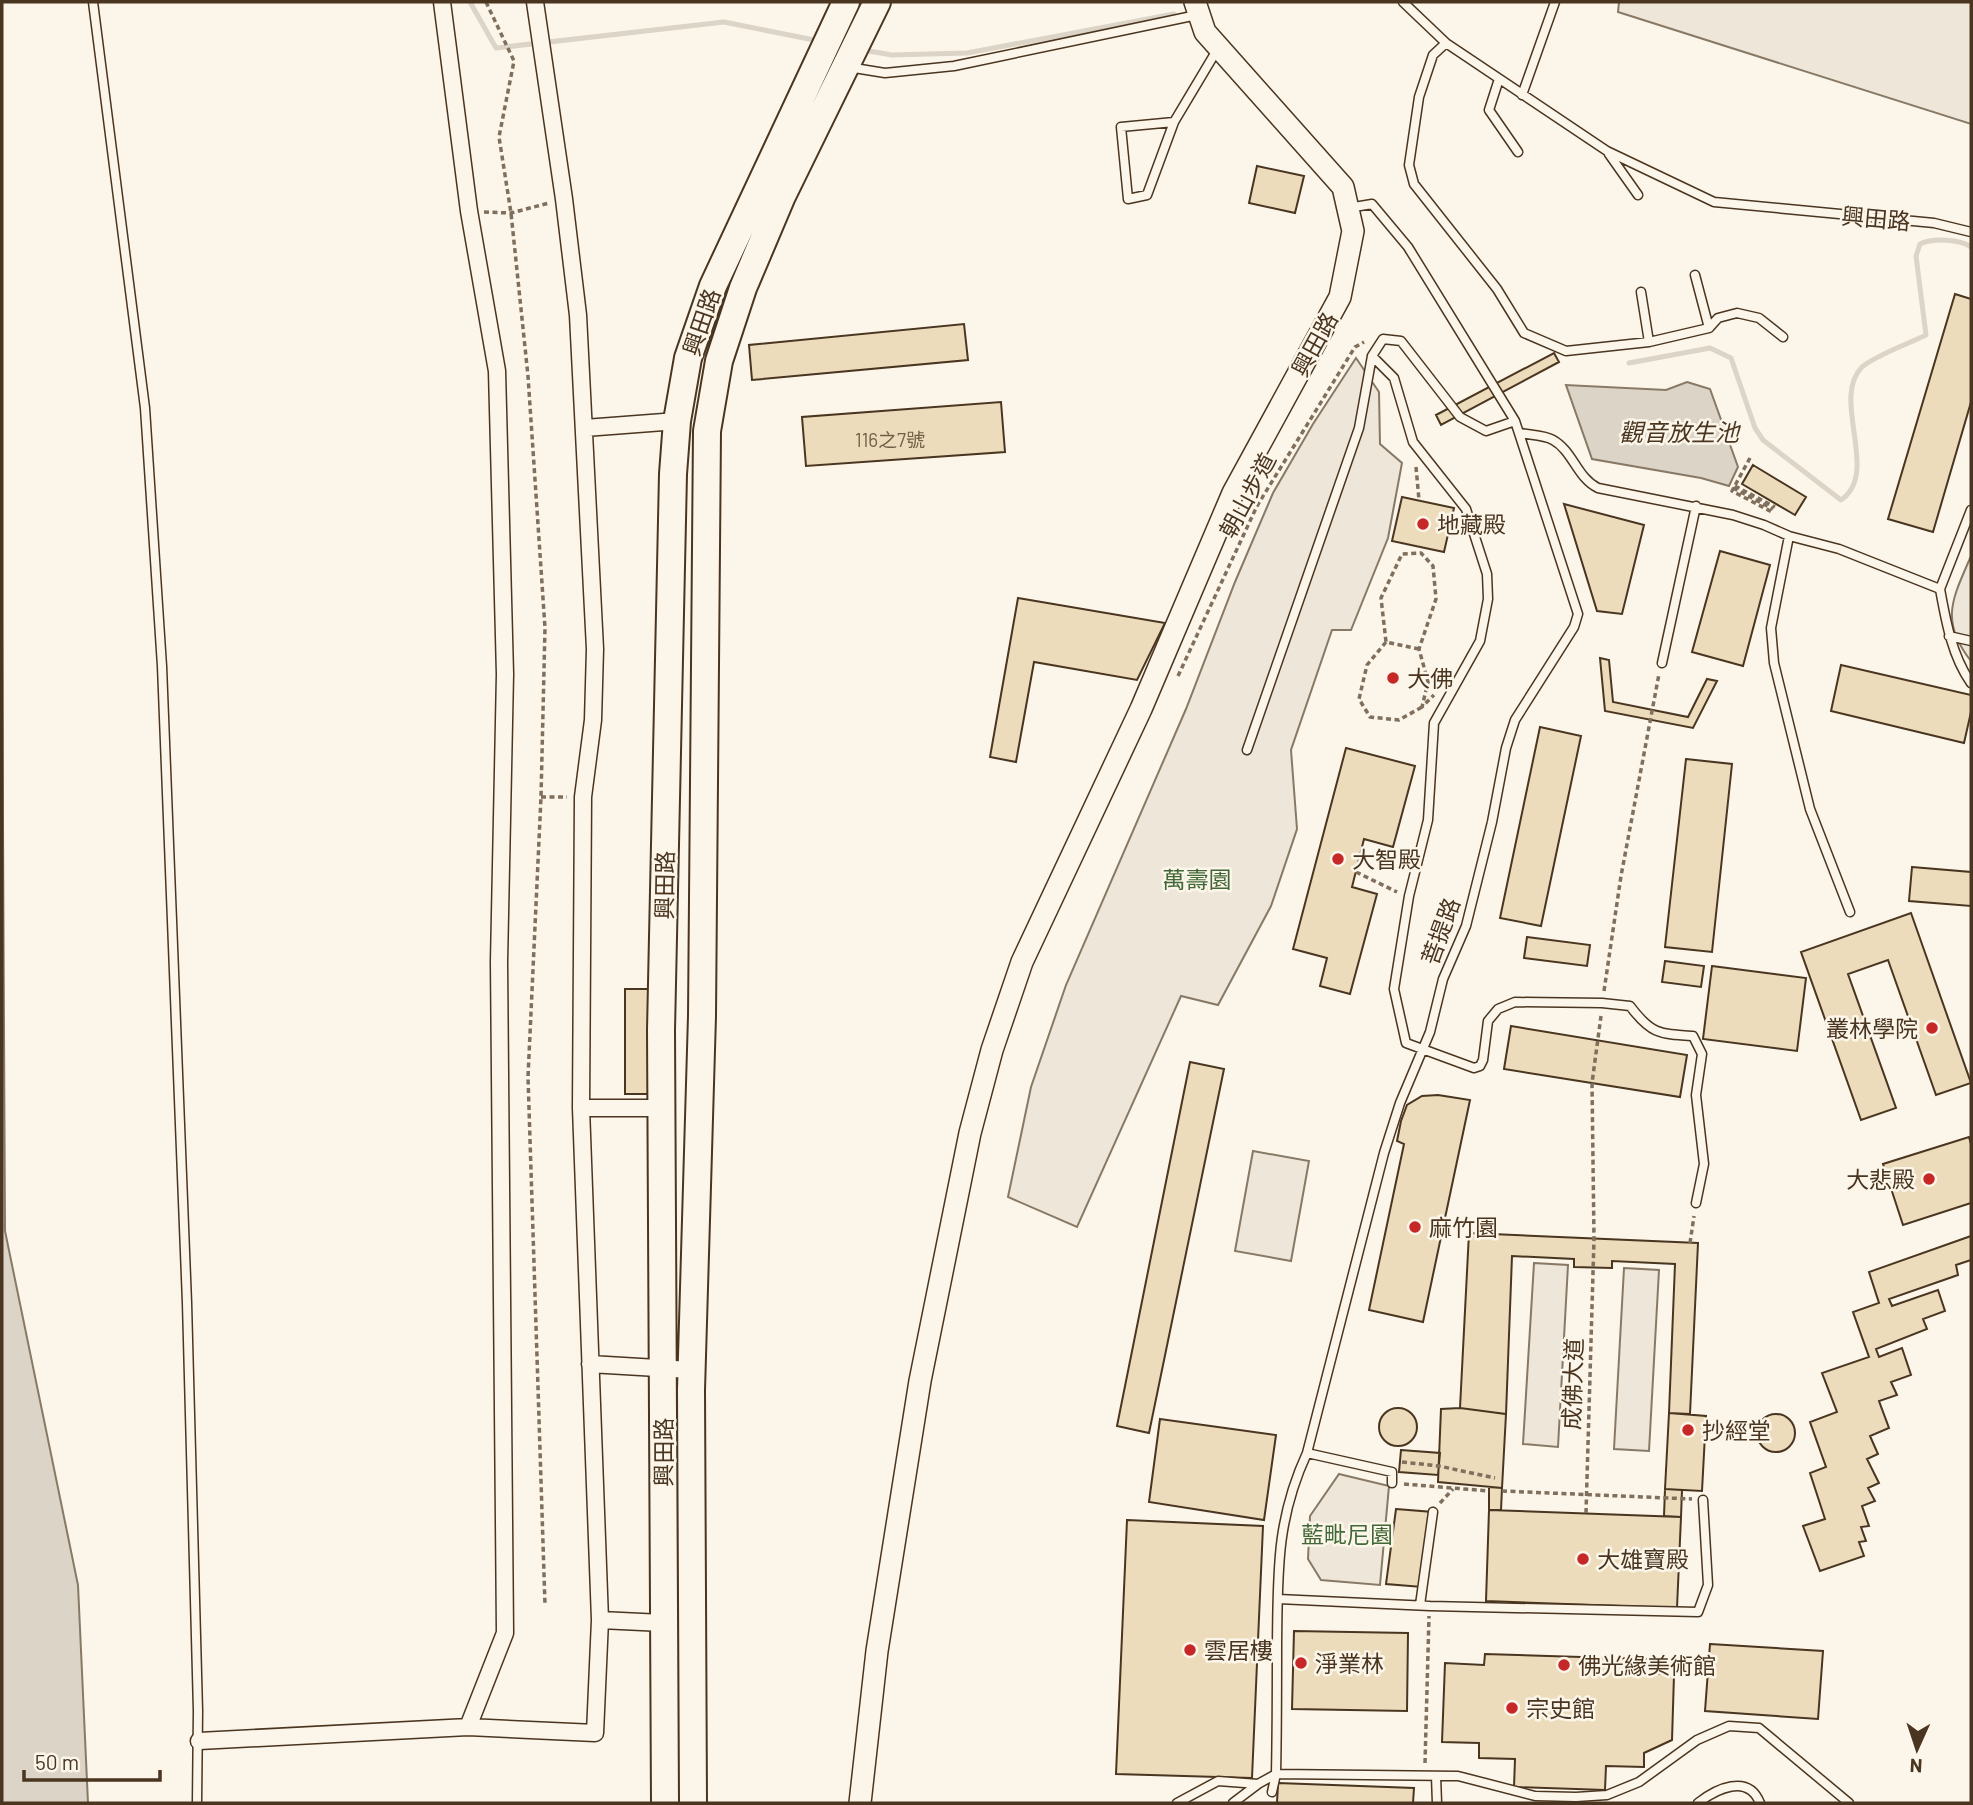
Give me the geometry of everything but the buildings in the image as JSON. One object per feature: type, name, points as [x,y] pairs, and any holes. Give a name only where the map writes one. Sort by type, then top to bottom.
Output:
[{"type":"main road","name":"興田路","points":[[665,1803],[661,1108],[664,860],[673,474],[677,421],[688,358],[713,285],[846,2]]},
{"type":"main road","name":"興田路","points":[[693,1803],[691,1370],[704,860],[707,431],[717,372],[743,288],[782,196],[877,2]]},
{"type":"main road","points":[[664,860],[704,860]]},
{"type":"main road","points":[[662,1148],[698,1146]]},
{"type":"street","points":[[442,2],[469,211],[497,371],[505,674],[499,962],[505,1633],[468,1727]]},
{"type":"street","points":[[199,1741],[468,1727],[595,1733],[600,1620],[581,1108],[583,797],[593,720],[594,649],[578,315],[535,2]]},
{"type":"street","name":"興田路","points":[[860,1803],[877,1651],[920,1381],[970,1133],[992,1050],[1022,962],[1141,709],[1233,493],[1340,297],[1353,231],[1343,187],[1205,32],[1197,8]]},
{"type":"street","points":[[585,428],[677,421]]},
{"type":"street","points":[[581,1108],[661,1108]]},
{"type":"street","points":[[590,1364],[691,1370]]},
{"type":"street","points":[[600,1620],[663,1623]]},
{"type":"lane","points":[[93,2],[145,408],[162,666],[187,1303],[199,1741],[197,1803]]},
{"type":"lane","name":"興田路","points":[[1403,2],[1446,43],[1607,151],[1714,202],[1934,223],[1971,232]]},
{"type":"lane","points":[[1522,95],[1555,2]]},
{"type":"lane","points":[[845,66],[885,73],[954,66],[1197,8]]},
{"type":"lane","points":[[1446,43],[1433,55],[1419,97],[1409,165],[1414,184],[1497,289],[1524,333],[1566,351],[1649,342],[1709,328],[1718,318],[1737,313],[1759,318],[1783,337]]},
{"type":"lane","points":[[1174,122],[1121,127],[1128,199],[1147,195],[1174,122],[1218,47]]},
{"type":"lane","points":[[1499,79],[1489,110],[1518,152]]},
{"type":"lane","points":[[1607,151],[1638,195]]},
{"type":"lane","name":"菩提路","points":[[1272,1791],[1276,1774],[1279,1557],[1285,1511],[1307,1453],[1384,1153],[1400,1103],[1430,1032],[1443,979],[1466,926],[1492,822],[1506,748],[1515,720],[1574,627],[1578,614],[1515,421],[1408,247],[1372,204],[1348,208]]},
{"type":"lane","points":[[1695,275],[1709,328]]},
{"type":"lane","points":[[1641,292],[1649,342]]},
{"type":"lane","points":[[1247,750],[1359,428],[1372,356],[1383,340],[1401,341],[1460,417],[1486,431],[1515,421]]},
{"type":"lane","points":[[1372,356],[1394,378],[1413,442],[1466,509],[1487,574],[1488,599],[1480,641],[1434,723],[1428,820],[1409,897],[1394,989],[1406,1043],[1474,1068],[1480,1066],[1488,1021],[1498,1009],[1515,1002],[1630,1006],[1643,1024],[1665,1034],[1693,1036],[1702,1055],[1696,1094],[1704,1164],[1696,1203]]},
{"type":"lane","points":[[1520,433],[1552,439],[1570,455],[1589,484],[1598,488],[1696,506],[1764,525],[1789,536],[1839,549],[1940,589]]},
{"type":"lane","points":[[1662,663],[1696,506]]},
{"type":"lane","points":[[1971,510],[1940,589],[1949,636],[1971,683]]},
{"type":"lane","points":[[1789,536],[1770,628],[1774,663],[1810,809],[1850,912]]},
{"type":"lane","points":[[1949,636],[1971,641]]},
{"type":"lane","points":[[1307,1453],[1392,1472],[1392,1482]]},
{"type":"lane","points":[[1278,1600],[1698,1612],[1708,1585],[1703,1500]]},
{"type":"lane","points":[[1425,1606],[1433,1512]]},
{"type":"lane","points":[[1233,1803],[1276,1774],[1458,1776],[1535,1796],[1607,1795],[1639,1782],[1697,1740],[1729,1726],[1759,1728],[1849,1803]]},
{"type":"lane","points":[[1436,1776],[1437,1803]]},
{"type":"lane","points":[[1177,1803],[1218,1781],[1258,1784]]},
{"type":"lane","points":[[1698,1803],[1710,1794],[1734,1785],[1749,1789],[1760,1803]]},
{"type":"path","points":[[486,2],[514,61],[499,137],[511,213],[528,376],[545,628],[541,797],[528,1077],[545,1605]]},
{"type":"path","points":[[469,211],[511,213],[564,199]]},
{"type":"path","name":"朝山步道","points":[[1173,683],[1185,664],[1257,506],[1354,347],[1365,342],[1383,340]]},
{"type":"path","points":[[1413,442],[1419,500]]},
{"type":"path","points":[[1750,458],[1732,491],[1773,509]]},
{"type":"path","points":[[1746,465],[1752,468]]},
{"type":"path","points":[[1739,478],[1744,481]]},
{"type":"path","points":[[1422,707],[1428,682],[1419,649],[1436,599],[1433,566],[1422,553],[1402,554],[1381,598],[1386,642],[1367,665],[1359,699],[1370,717],[1399,720],[1422,707],[1439,689]]},
{"type":"path","points":[[1386,642],[1419,649]]},
{"type":"path","name":"成佛大道","points":[[1586,1513],[1593,1274],[1592,1083],[1621,876],[1662,663]]},
{"type":"path","points":[[541,797],[583,797]]},
{"type":"path","points":[[1356,872],[1409,897]]},
{"type":"path","points":[[1690,1243],[1696,1203]]},
{"type":"path","points":[[1400,1462],[1439,1466],[1495,1478]]},
{"type":"path","points":[[1392,1482],[1489,1491]]},
{"type":"path","points":[[1433,1512],[1453,1489]]},
{"type":"path","points":[[1502,1491],[1703,1500]]},
{"type":"path","points":[[1424,1775],[1425,1606]]},
{"type":"green space","points":[[1619,2],[1971,2],[1971,124],[1618,12]]},
{"type":"green space","name":"萬壽園","points":[[1356,358],[1379,392],[1380,444],[1402,463],[1388,538],[1351,630],[1332,630],[1291,750],[1297,829],[1271,906],[1218,1005],[1181,996],[1077,1227],[1008,1197],[1031,1087],[1066,985],[1186,709],[1273,493]]},
{"type":"green space","points":[[1971,556],[1971,661],[1955,633],[1952,609]]},
{"type":"green space","points":[[1253,1151],[1309,1161],[1291,1261],[1235,1251]]},
{"type":"green space","points":[[1534,1263],[1568,1265],[1558,1447],[1523,1444]]},
{"type":"green space","points":[[1624,1268],[1659,1270],[1649,1451],[1614,1449]]},
{"type":"green space","name":"藍毗尼園","points":[[1339,1474],[1389,1486],[1380,1585],[1321,1580],[1308,1559],[1310,1516]]},
{"type":"water","name":"觀音放生池","points":[[1687,382],[1710,389],[1738,467],[1729,486],[1701,478],[1592,459],[1566,385],[1666,390]]},
{"type":"water","points":[[2,624],[5,1231],[78,1585],[88,1803],[2,1803]]},
{"type":"waterway","points":[[470,2],[496,48],[724,22],[819,41]]},
{"type":"waterway","points":[[863,50],[892,55],[967,53],[1174,14]]},
{"type":"waterway","points":[[1629,363],[1710,348],[1731,358],[1755,428],[1763,440],[1841,500],[1852,488],[1857,472],[1851,397],[1854,381],[1862,367],[1868,363],[1926,335],[1916,256],[1920,244],[1946,240],[1971,247]]},
{"type":"place","name":"地藏殿","points":[[1423,524]]},
{"type":"place","name":"大佛","points":[[1393,678]]},
{"type":"place","name":"大智殿","points":[[1338,859]]},
{"type":"place","name":"叢林學院","points":[[1932,1028]]},
{"type":"place","name":"大悲殿","points":[[1929,1179]]},
{"type":"place","name":"麻竹園","points":[[1415,1227]]},
{"type":"place","name":"抄經堂","points":[[1688,1430]]},
{"type":"place","name":"大雄寶殿","points":[[1583,1559]]},
{"type":"place","name":"雲居樓","points":[[1190,1650]]},
{"type":"place","name":"淨業林","points":[[1301,1663]]},
{"type":"place","name":"佛光緣美術館","points":[[1564,1665]]},
{"type":"place","name":"宗史館","points":[[1512,1708]]}]
